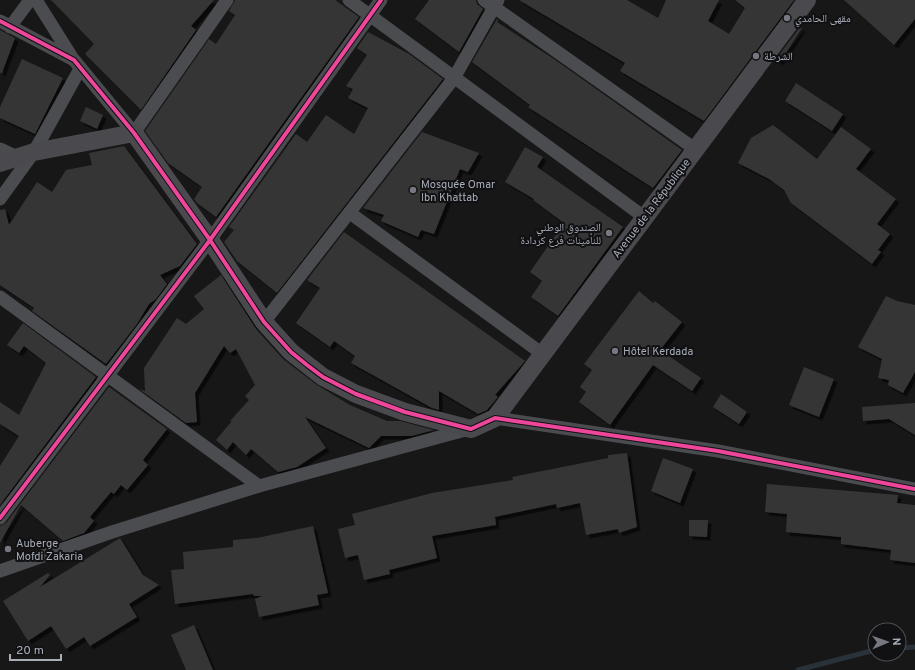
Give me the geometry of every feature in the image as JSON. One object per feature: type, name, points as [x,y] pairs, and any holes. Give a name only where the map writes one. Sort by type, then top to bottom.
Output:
[{"type":"street","points":[[30,0],[5,24],[77,65]]},
{"type":"street","points":[[36,0],[77,65],[134,132],[210,240],[264,322],[291,352],[323,377],[356,394],[405,412],[471,429]]},
{"type":"street","points":[[0,163],[26,155],[134,132],[227,0]]},
{"type":"street","points":[[349,0],[644,217]]},
{"type":"street","points":[[0,518],[210,240],[381,0]]},
{"type":"street","name":"Avenue de la République","points":[[495,418],[544,355],[644,217],[807,0]]},
{"type":"street","points":[[264,322],[454,78],[492,2],[695,149]]},
{"type":"street","points":[[0,199],[77,65]]},
{"type":"street","points":[[0,150],[26,155]]},
{"type":"street","points":[[350,213],[544,355]]},
{"type":"street","points":[[0,297],[259,486]]},
{"type":"street","points":[[0,571],[112,532],[259,486],[471,429],[495,418],[718,451],[915,489]]},
{"type":"building","points":[[51,0],[214,0],[191,26],[196,30],[141,110],[85,54],[94,44]]},
{"type":"building","points":[[235,0],[335,0],[359,17],[216,217],[194,199],[202,187],[168,163],[145,131],[209,39],[216,44],[235,15],[229,11]]},
{"type":"building","points":[[429,0],[476,0],[477,4],[483,9],[459,52],[415,19]]},
{"type":"building","points":[[519,0],[627,0],[658,18],[666,0],[719,0],[708,21],[729,34],[745,8],[735,0],[794,0],[704,121],[620,71],[625,63]]},
{"type":"building","points":[[844,0],[915,0],[915,19],[894,45]]},
{"type":"building","points":[[497,19],[497,22],[554,59],[682,150],[653,188],[528,107],[530,105],[472,62]]},
{"type":"building","points":[[800,27],[802,28],[780,62],[776,59]]},
{"type":"building","points":[[0,30],[15,38],[2,73],[0,73]]},
{"type":"building","points":[[368,32],[409,54],[443,79],[277,293],[237,261],[224,242],[234,230],[229,227],[296,134],[307,142],[326,115],[354,134],[368,108],[348,98],[353,89],[346,86],[367,55],[357,48]]},
{"type":"building","points":[[22,59],[63,78],[35,134],[0,118],[0,107]]},
{"type":"building","points":[[796,83],[843,114],[832,131],[785,101]]},
{"type":"building","points":[[86,107],[103,115],[97,129],[80,121]]},
{"type":"building","points":[[773,125],[817,159],[841,127],[871,149],[856,169],[896,199],[877,224],[890,234],[878,250],[881,252],[872,264],[791,203],[784,190],[769,179],[738,163],[751,138]]},
{"type":"building","name":"Mosquée Omar Ibn Khattab","points":[[422,132],[479,153],[468,172],[460,169],[434,234],[421,230],[418,237],[381,221],[384,215],[363,208]]},
{"type":"building","points":[[124,146],[197,244],[180,266],[160,275],[167,284],[156,299],[149,304],[137,324],[106,364],[32,311],[34,308],[0,285],[0,210],[5,209],[9,225],[37,182],[52,192],[66,170],[92,165],[89,153]]},
{"type":"building","points":[[525,147],[543,157],[537,167],[623,227],[558,316],[531,297],[542,281],[530,272],[564,223],[533,200],[534,199],[505,182]]},
{"type":"building","points":[[344,232],[525,361],[495,395],[498,397],[487,410],[478,414],[439,391],[439,410],[432,408],[351,363],[355,356],[334,341],[330,347],[296,323],[320,288],[307,280]]},
{"type":"building","points":[[221,275],[256,329],[283,359],[317,385],[350,405],[387,421],[400,421],[434,430],[412,436],[381,436],[369,448],[305,417],[326,448],[297,467],[278,472],[251,449],[246,455],[233,442],[227,450],[216,440],[232,421],[230,421],[249,400],[245,396],[255,385],[236,349],[230,353],[224,346],[195,393],[197,422],[186,423],[139,389],[145,391],[144,368],[177,318],[186,324],[204,309],[194,296]]},
{"type":"building","points":[[639,291],[653,303],[655,301],[682,322],[660,350],[701,378],[692,391],[653,365],[610,425],[579,402],[586,392],[580,387],[592,370],[584,364]]},
{"type":"building","points":[[886,296],[897,301],[915,305],[915,372],[903,393],[888,385],[889,380],[878,378],[882,359],[858,347]]},
{"type":"building","points":[[23,323],[96,377],[0,505],[0,466],[19,436],[0,424],[0,402],[19,415],[46,363],[24,346],[19,353],[7,345]]},
{"type":"building","points":[[804,367],[834,379],[819,417],[789,405]]},
{"type":"building","points":[[109,387],[167,429],[143,460],[148,465],[127,490],[121,485],[114,494],[111,492],[90,517],[94,521],[84,533],[63,541],[21,505],[0,543],[0,526],[6,523]]},
{"type":"building","points":[[721,394],[747,412],[739,424],[713,407]]},
{"type":"building","points":[[915,403],[915,435],[889,419],[863,421],[862,407]]},
{"type":"building","points":[[627,453],[637,527],[619,533],[618,529],[586,535],[580,503],[557,508],[556,504],[495,517],[496,525],[432,536],[437,558],[389,570],[390,574],[364,580],[358,555],[345,558],[338,529],[355,525],[352,514],[432,493],[513,480],[512,477],[608,458],[608,455]]},
{"type":"building","points":[[663,458],[693,469],[680,503],[651,491]]},
{"type":"building","points":[[767,484],[898,495],[897,503],[915,505],[915,563],[890,560],[891,550],[841,544],[841,537],[786,532],[787,514],[765,512]]},
{"type":"building","points":[[689,520],[708,520],[707,537],[689,536]]},
{"type":"building","points":[[313,526],[328,593],[317,595],[319,605],[259,617],[255,599],[262,596],[254,596],[253,594],[175,604],[171,570],[184,569],[183,552],[233,547],[233,540],[257,538]]},
{"type":"building","points":[[120,538],[143,575],[159,585],[129,604],[137,617],[90,646],[84,637],[66,649],[51,626],[28,641],[3,601],[48,573],[50,575],[40,587]]},
{"type":"building","points":[[194,625],[213,670],[186,670],[171,635]]},
{"type":"waterway","points":[[907,648],[915,647]]},
{"type":"waterway","points":[[798,670],[867,652]]},
{"type":"cycle path","points":[[0,518],[210,240],[381,0]]},
{"type":"cycle path","points":[[0,21],[74,60],[134,133],[210,240],[264,322],[291,352],[307,365],[323,377],[356,394],[405,412],[471,429],[495,418],[718,451],[915,489]]},
{"type":"place","name":"مقهى الحامدي","points":[[787,18]]},
{"type":"place","name":"الشرطة","points":[[756,56]]},
{"type":"place","name":"Mosquée Omar Ibn Khattab","points":[[413,190]]},
{"type":"place","name":"الصندوق الوطني للنأمينات فرع كردادة","points":[[609,233]]},
{"type":"place","name":"Hôtel Kerdada","points":[[615,351]]},
{"type":"place","name":"Auberge Mofdi Zakaria","points":[[8,549]]}]
